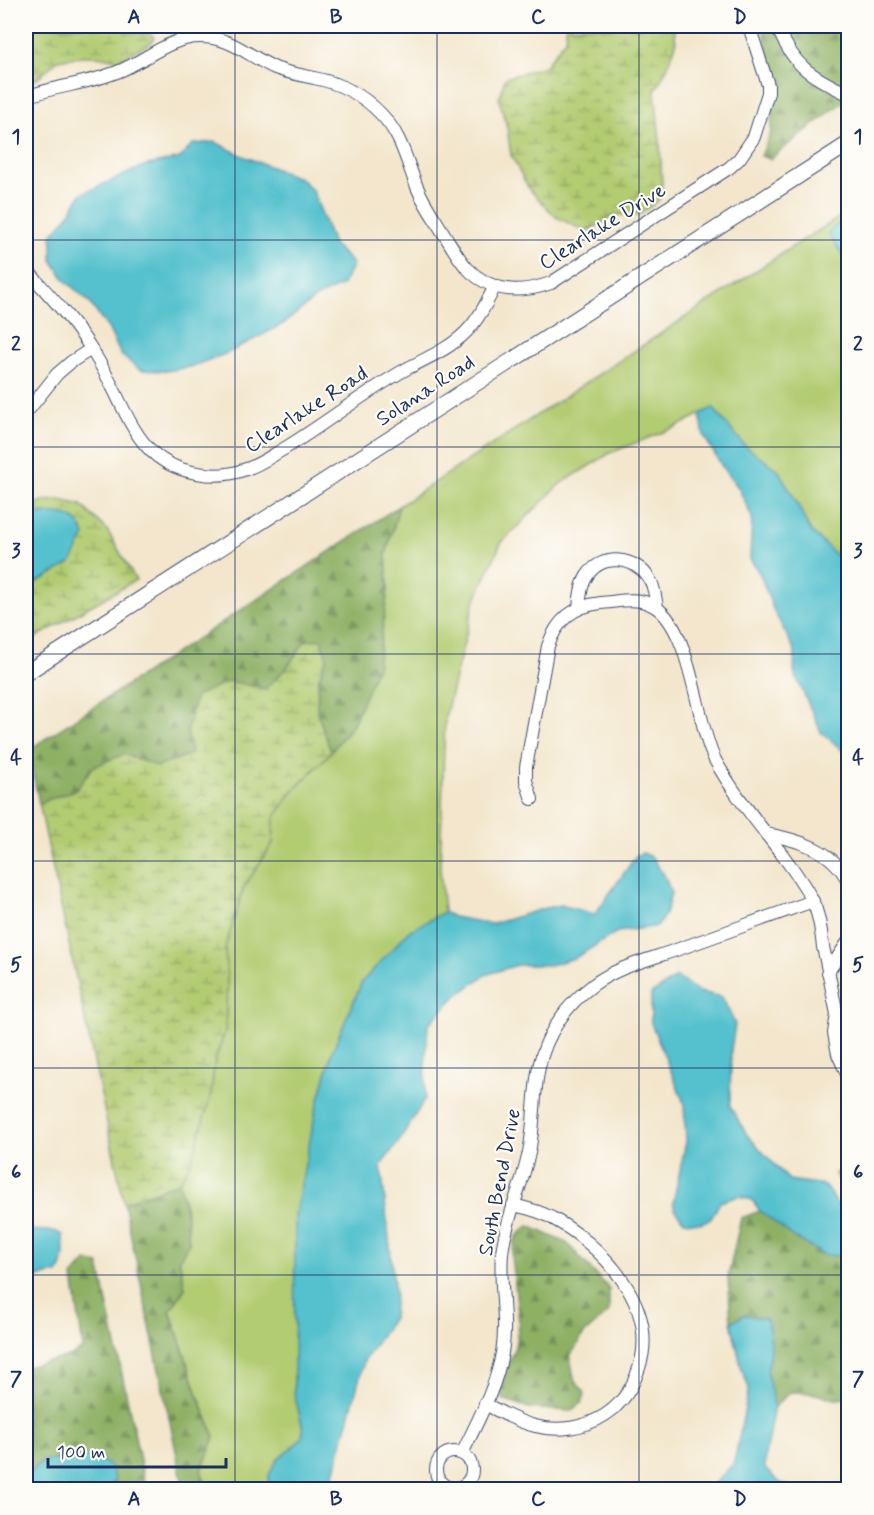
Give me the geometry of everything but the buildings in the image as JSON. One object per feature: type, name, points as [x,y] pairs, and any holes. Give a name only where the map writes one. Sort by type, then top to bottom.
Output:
[{"type":"street","name":"Clearlake Drive","points":[[26,97],[44,90],[86,82],[117,72],[170,44],[211,31],[273,67],[291,74],[329,81],[360,96],[373,106],[395,132],[404,149],[424,202],[459,258],[476,275],[495,286],[522,290],[551,283],[664,211],[739,159],[754,136],[768,93],[768,85],[749,26]]},
{"type":"street","points":[[777,26],[791,55],[811,75],[849,94]]},
{"type":"street","name":"Solana Road","points":[[26,673],[849,144]]},
{"type":"street","points":[[26,269],[68,316],[91,349],[57,374],[26,413]]},
{"type":"street","name":"Clearlake Road","points":[[91,349],[107,375],[134,430],[153,453],[173,466],[188,472],[230,474],[257,465],[391,378],[453,344],[476,321],[495,286]]},
{"type":"street","points":[[579,608],[586,578],[594,568],[604,562],[614,560],[625,561],[644,571],[654,590],[657,607]]},
{"type":"street","points":[[532,799],[526,781],[526,767],[548,646],[558,625],[566,616],[590,604],[634,600],[657,607],[665,614],[682,646],[691,670],[705,734],[714,757],[726,779],[797,874],[813,901],[837,1014],[834,1033],[838,1054],[849,1076]]},
{"type":"street","points":[[766,834],[814,848],[828,856],[849,881]]},
{"type":"street","name":"South Bend Drive","points":[[462,1454],[485,1404],[502,1354],[505,1319],[502,1254],[513,1205],[529,1153],[539,1067],[543,1050],[554,1028],[568,1007],[594,984],[625,967],[813,901]]},
{"type":"street","points":[[828,972],[849,942]]},
{"type":"street","points":[[837,1014],[849,1023]]},
{"type":"street","points":[[485,1404],[536,1426],[555,1429],[583,1425],[600,1418],[619,1403],[636,1378],[643,1355],[643,1334],[636,1304],[606,1258],[574,1231],[550,1217],[532,1209],[513,1205]]},
{"type":"green space","points":[[26,26],[124,26],[126,33],[148,33],[154,37],[151,43],[118,60],[83,56],[58,60],[35,80],[26,83]]},
{"type":"green space","points":[[566,26],[674,26],[676,44],[655,91],[662,186],[659,200],[640,214],[615,215],[587,232],[556,217],[529,189],[511,155],[507,127],[499,99],[505,78],[545,66],[566,38]]},
{"type":"green space","points":[[762,26],[848,26],[848,98],[770,159],[761,156],[771,132],[772,70]]},
{"type":"green space","points":[[848,212],[848,567],[809,529],[778,470],[745,446],[713,408],[676,427],[610,453],[560,484],[501,543],[474,603],[445,717],[440,868],[444,912],[409,931],[362,982],[332,1052],[315,1114],[295,1310],[294,1392],[303,1429],[302,1438],[278,1459],[269,1475],[268,1489],[207,1489],[201,1471],[215,1437],[199,1398],[170,1311],[185,1288],[179,1260],[189,1242],[186,1211],[179,1182],[193,1157],[211,1094],[215,1060],[225,1032],[227,983],[225,948],[244,887],[273,843],[274,818],[293,791],[331,752],[388,589],[386,554],[399,506]]},
{"type":"green space","points":[[60,500],[81,505],[107,530],[136,580],[26,644],[26,587],[45,578],[45,513],[26,520],[26,508],[43,501]]},
{"type":"green space","points":[[399,506],[386,554],[388,589],[377,667],[353,724],[331,752],[317,712],[318,680],[327,658],[321,640],[305,641],[286,669],[265,689],[229,681],[187,730],[191,754],[158,767],[124,754],[93,767],[76,790],[39,803],[28,750]]},
{"type":"green space","points":[[321,639],[327,658],[318,680],[317,712],[331,752],[293,791],[274,818],[273,843],[244,887],[225,948],[227,983],[225,1032],[215,1060],[211,1094],[193,1157],[179,1182],[124,1203],[39,803],[76,790],[93,767],[124,754],[158,767],[191,754],[187,730],[196,696],[229,681],[265,689],[286,669],[305,641]]},
{"type":"green space","points":[[848,1160],[848,1195],[835,1174]]},
{"type":"green space","points":[[179,1182],[186,1211],[189,1242],[179,1260],[185,1288],[170,1311],[199,1398],[215,1437],[201,1471],[207,1489],[184,1489],[124,1203]]},
{"type":"green space","points":[[760,1211],[794,1237],[824,1255],[848,1256],[848,1398],[835,1399],[812,1393],[790,1392],[774,1407],[767,1372],[771,1342],[744,1315],[731,1322],[728,1277],[741,1218]]},
{"type":"green space","points":[[529,1226],[567,1243],[609,1289],[609,1312],[584,1334],[570,1356],[574,1379],[585,1393],[582,1403],[570,1411],[529,1408],[502,1399],[500,1389],[515,1347],[519,1323],[512,1255],[516,1237]]},
{"type":"green space","points":[[86,1261],[99,1264],[146,1489],[109,1489],[115,1480],[42,1461],[26,1477],[26,1367],[71,1356],[83,1349],[73,1276]]},
{"type":"water","points":[[215,142],[301,179],[313,191],[333,244],[353,264],[343,285],[317,297],[283,324],[228,353],[189,367],[166,371],[140,370],[121,355],[108,328],[89,302],[65,280],[52,260],[52,235],[68,216],[81,194],[144,166],[180,158],[193,144]]},
{"type":"water","points":[[848,221],[848,261],[828,233],[838,224]]},
{"type":"water","points":[[713,408],[745,446],[778,470],[809,529],[848,567],[848,755],[821,732],[794,672],[795,651],[773,609],[760,574],[750,559],[752,517],[738,487],[723,468],[704,436],[700,414]]},
{"type":"water","points":[[45,513],[69,516],[78,523],[85,535],[71,563],[26,587],[26,520]]},
{"type":"water","points":[[643,853],[652,857],[666,879],[671,893],[666,912],[658,926],[617,932],[575,958],[550,965],[517,965],[485,975],[454,998],[428,1025],[425,1099],[400,1140],[381,1165],[395,1293],[393,1318],[364,1361],[330,1489],[268,1489],[269,1475],[278,1459],[302,1438],[303,1429],[294,1392],[295,1215],[315,1114],[332,1052],[362,982],[409,931],[444,912],[453,917],[492,924],[561,905],[595,914],[637,855]]},
{"type":"water","points":[[677,977],[699,992],[722,997],[735,1024],[731,1050],[730,1106],[747,1135],[789,1180],[824,1185],[848,1219],[848,1256],[824,1255],[794,1237],[760,1211],[752,1200],[739,1196],[720,1202],[711,1219],[700,1223],[684,1221],[676,1211],[673,1203],[686,1142],[684,1103],[651,1023],[651,994]]},
{"type":"water","points":[[26,1230],[54,1231],[63,1235],[63,1259],[58,1273],[26,1279]]},
{"type":"water","points":[[744,1315],[767,1319],[771,1342],[767,1372],[774,1407],[765,1455],[765,1469],[779,1482],[795,1489],[709,1489],[734,1463],[749,1388],[742,1370],[731,1322]]},
{"type":"water","points":[[94,1457],[110,1466],[115,1480],[109,1489],[26,1489],[26,1477],[42,1461]]}]
